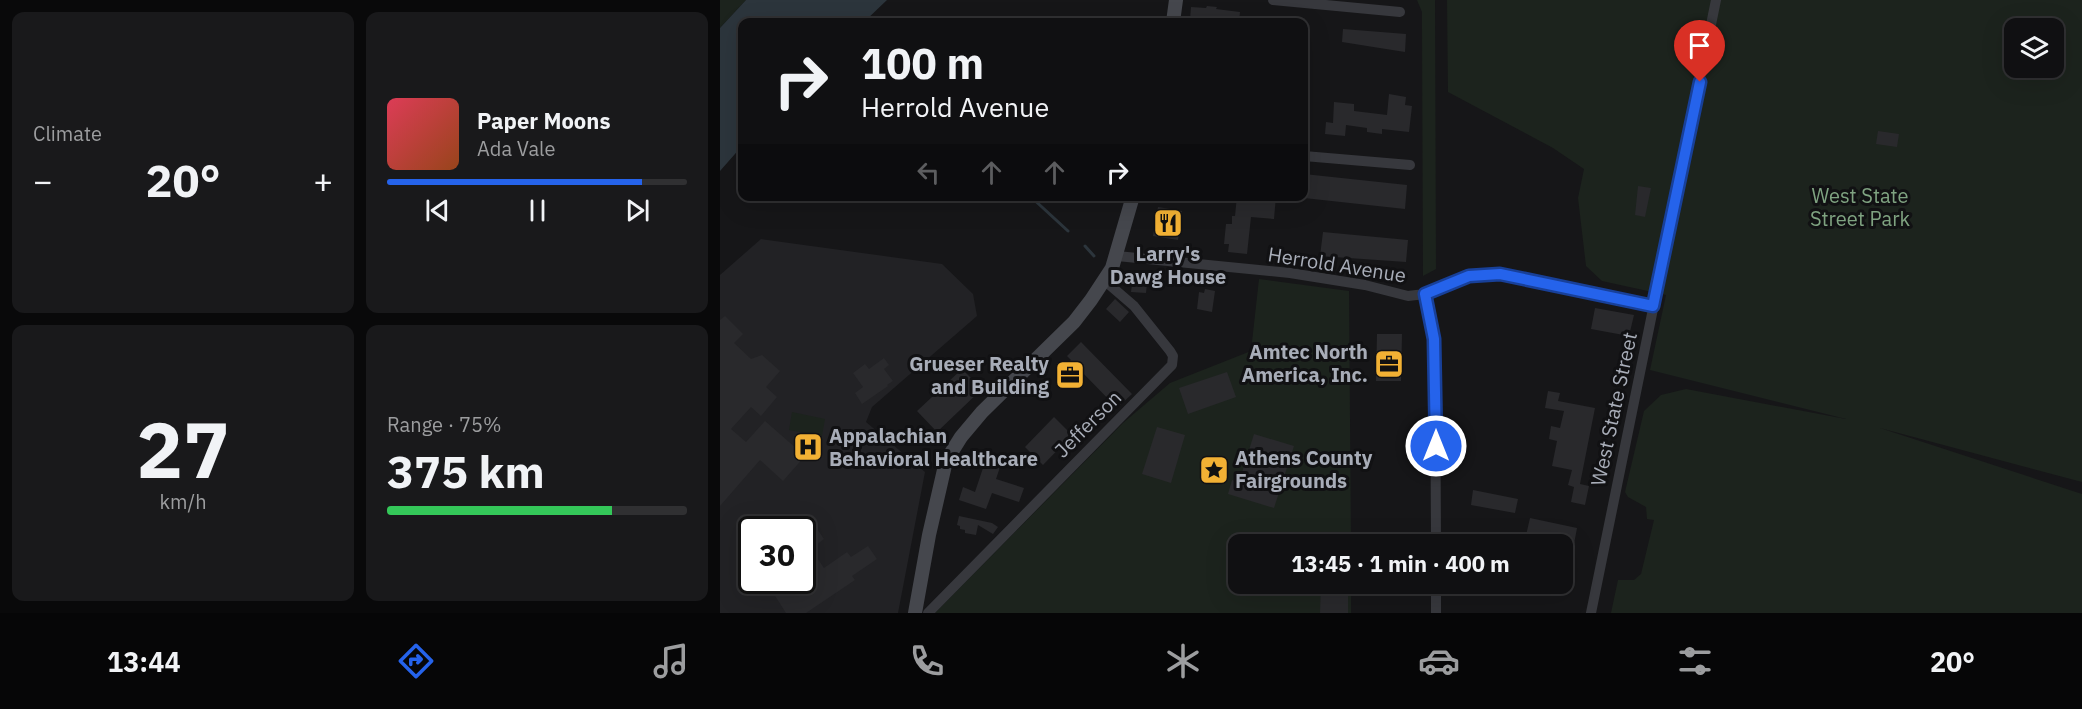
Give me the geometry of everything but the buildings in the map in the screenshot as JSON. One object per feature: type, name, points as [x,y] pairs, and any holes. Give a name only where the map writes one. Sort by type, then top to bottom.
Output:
[{"type":"main road","points":[[1174,18],[1176,0]]},
{"type":"main road","points":[[915,613],[946,460],[970,425],[1074,322],[1105,281],[1116,256],[1132,201]]},
{"type":"street","points":[[1273,0],[1400,12]]},
{"type":"street","name":"West State Street","points":[[1591,613],[1716,0]]},
{"type":"street","points":[[1308,156],[1410,165]]},
{"type":"street","name":"Herrold Avenue","points":[[1116,256],[1290,273],[1365,285],[1408,296],[1425,294],[1469,276],[1500,274],[1653,306]]},
{"type":"street","name":"Jefferson","points":[[927,613],[1172,364],[1173,356],[1144,317],[1105,281]]},
{"type":"street","points":[[1425,294],[1433,327],[1435,350],[1436,534]]},
{"type":"street","points":[[1436,594],[1436,613]]},
{"type":"shaded area","points":[[746,0],[887,0],[868,18],[738,18],[738,151],[720,171],[720,28]]},
{"type":"shaded area","name":"Appalachian Behavioral Healthcare","points":[[761,239],[942,264],[973,294],[977,316],[872,407],[866,422],[925,472],[898,613],[720,613],[720,275]]},
{"type":"green space","points":[[720,0],[746,0],[720,28]]},
{"type":"green space","points":[[1417,0],[1435,0],[1436,269],[1423,276],[1422,12]]},
{"type":"green space","name":"West State Street Park","points":[[1447,0],[2082,0],[2082,482],[1880,428],[2082,494],[2082,613],[1611,613],[1618,580],[1634,580],[1641,574],[1654,520],[1647,519],[1646,507],[1628,497],[1625,492],[1644,411],[1661,395],[1686,389],[1846,419],[1650,370],[1666,295],[1602,281],[1586,266],[1578,198],[1584,169],[1553,148],[1448,92]]},
{"type":"green space","name":"Athens County Fairgrounds","points":[[1259,279],[1349,291],[1351,534],[1228,534],[1228,594],[1351,594],[1351,613],[935,613],[1123,423],[1170,383],[1251,351]]},
{"type":"green space","points":[[792,412],[825,419],[822,436],[789,430]]},
{"type":"waterway","points":[[1035,201],[1068,231]]},
{"type":"waterway","points":[[1085,246],[1094,256]]},
{"type":"place","name":"Larry's Dawg House","points":[[1168,223]]},
{"type":"place","name":"Amtec North America, Inc.","points":[[1389,364]]},
{"type":"place","name":"Grueser Realty and Building","points":[[1070,375]]},
{"type":"place","name":"Appalachian Behavioral Healthcare","points":[[808,447]]},
{"type":"place","name":"Athens County Fairgrounds","points":[[1214,470]]},
{"type":"route","points":[[1436,446],[1436,365],[1433,327],[1425,294],[1469,276],[1486,273],[1653,306],[1700,82]]}]
